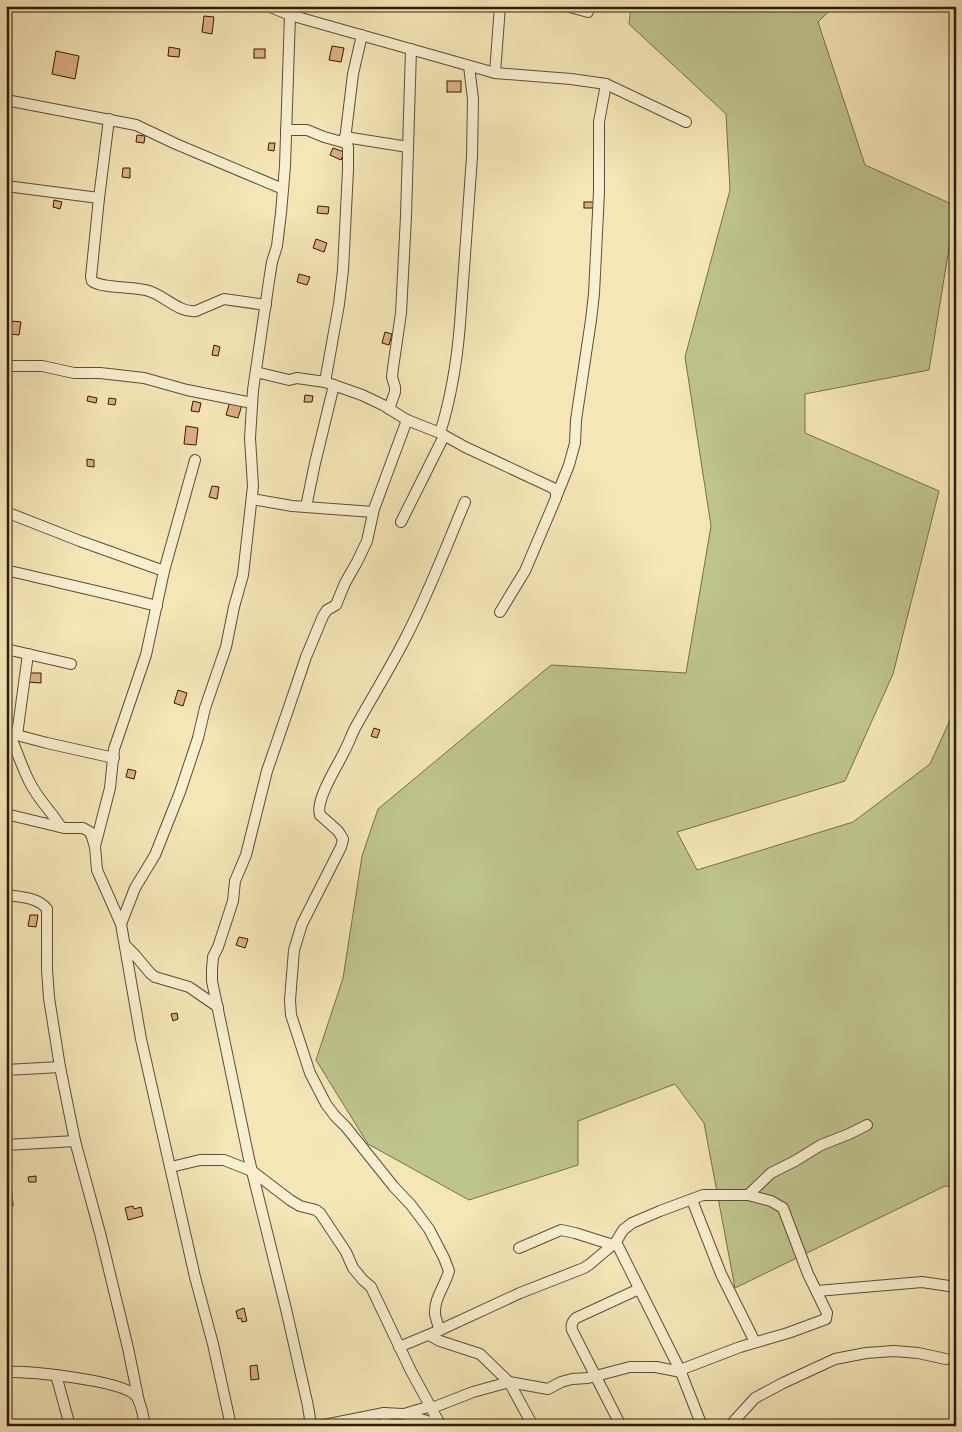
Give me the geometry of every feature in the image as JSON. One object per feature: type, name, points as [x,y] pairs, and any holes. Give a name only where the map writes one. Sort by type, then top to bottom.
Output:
[{"type":"street","points":[[268,6],[290,15],[495,73],[572,79],[606,84],[686,122]]},
{"type":"street","points":[[495,73],[500,6]]},
{"type":"street","points":[[566,6],[588,12]]},
{"type":"street","points":[[121,924],[135,888],[151,863],[180,792],[198,738],[205,708],[226,647],[243,575],[253,486],[250,438],[252,403],[272,262],[277,246],[283,189],[290,15]]},
{"type":"street","points":[[306,507],[330,383],[343,270],[348,170],[348,147],[346,140],[353,74],[362,35]]},
{"type":"street","points":[[389,410],[395,392],[392,368],[401,313],[411,48]]},
{"type":"street","points":[[401,522],[442,435],[458,348],[472,148],[473,99],[469,66]]},
{"type":"street","points":[[500,612],[528,566],[569,465],[575,442],[576,420],[592,320],[599,192],[599,122],[606,84]]},
{"type":"street","points":[[6,100],[136,124],[176,144],[283,189]]},
{"type":"street","points":[[109,119],[98,198],[92,281],[94,283],[149,291],[191,312],[224,299],[266,305]]},
{"type":"street","points":[[286,130],[307,130],[324,137],[408,147]]},
{"type":"street","points":[[6,186],[98,198]]},
{"type":"street","points":[[6,366],[42,366],[74,374],[100,373],[144,378],[187,390],[252,403]]},
{"type":"street","points":[[256,372],[289,380],[297,378],[330,383],[362,395],[406,420],[442,435],[553,488],[557,495]]},
{"type":"street","points":[[311,1426],[229,1064],[212,981],[213,957],[233,901],[235,881],[246,855],[267,772],[306,657],[325,612],[336,605],[345,583],[357,562],[406,420]]},
{"type":"street","points":[[95,846],[110,788],[117,740],[146,655],[164,571],[195,460]]},
{"type":"street","points":[[252,499],[292,506],[373,512]]},
{"type":"street","points":[[440,1330],[435,1316],[435,1308],[448,1271],[444,1258],[429,1229],[412,1205],[394,1187],[326,1104],[310,1073],[292,1015],[290,1000],[294,950],[302,924],[341,847],[343,839],[338,831],[319,814],[321,800],[354,730],[384,679],[425,599],[465,502]]},
{"type":"street","points":[[6,512],[164,571]]},
{"type":"street","points":[[6,570],[101,591],[156,606]]},
{"type":"street","points":[[6,649],[71,664]]},
{"type":"street","points":[[28,654],[11,733],[29,782],[61,827]]},
{"type":"street","points":[[11,733],[114,758]]},
{"type":"street","points":[[6,814],[61,827],[78,827],[86,830],[92,837],[95,846],[96,870],[121,924],[141,1039],[231,1426]]},
{"type":"street","points":[[6,895],[34,899],[42,903],[47,909],[49,998],[60,1068],[75,1141],[100,1233],[145,1426]]},
{"type":"street","points":[[125,945],[155,977],[189,987],[218,1007]]},
{"type":"street","points":[[6,1070],[60,1068]]},
{"type":"street","points":[[748,1195],[771,1173],[821,1145],[867,1125]]},
{"type":"street","points":[[6,1145],[75,1141]]},
{"type":"street","points":[[171,1167],[187,1162],[224,1160],[252,1171],[290,1200],[300,1206],[316,1210],[320,1213],[346,1252],[353,1268],[370,1287],[399,1347],[441,1425]]},
{"type":"street","points":[[399,1347],[520,1293],[584,1268],[614,1243],[623,1230],[632,1223],[660,1210],[708,1194],[727,1196],[748,1195],[771,1201],[783,1208],[808,1274],[827,1313],[826,1319],[740,1347],[680,1371],[656,1367],[630,1367],[597,1376],[561,1382],[548,1389],[509,1382],[473,1392],[432,1407],[403,1414]]},
{"type":"street","points":[[692,1200],[721,1274],[756,1342]]},
{"type":"street","points":[[519,1248],[561,1230],[614,1243],[680,1371],[702,1426]]},
{"type":"street","points":[[817,1291],[922,1282],[956,1287]]},
{"type":"street","points":[[621,1426],[572,1330],[572,1322],[576,1318],[638,1289]]},
{"type":"street","points":[[428,1335],[440,1341],[480,1354],[509,1382],[533,1426]]},
{"type":"street","points":[[732,1426],[734,1421],[755,1398],[834,1360],[866,1352],[894,1351],[918,1353],[946,1359]]},
{"type":"street","points":[[6,1372],[56,1375],[101,1382],[131,1392],[139,1402]]},
{"type":"street","points":[[56,1375],[70,1426]]},
{"type":"street","points":[[319,1426],[384,1413],[403,1414],[441,1425]]},
{"type":"street","points":[[384,1413],[388,1426]]},
{"type":"green space","points":[[631,6],[834,6],[818,22],[865,165],[956,206],[929,370],[805,394],[805,433],[939,491],[893,674],[845,781],[677,832],[697,870],[853,822],[930,764],[956,707],[956,1187],[945,1186],[735,1288],[704,1123],[675,1084],[578,1121],[578,1165],[469,1200],[368,1144],[316,1060],[343,978],[362,856],[378,809],[551,665],[686,673],[711,526],[685,357],[730,190],[726,114],[629,24]]},
{"type":"building","points":[[211,6],[221,6],[220,11],[211,10]]},
{"type":"building","points":[[204,16],[214,17],[212,34],[202,32]]},
{"type":"building","points":[[332,46],[344,48],[341,62],[329,60]]},
{"type":"building","points":[[169,47],[180,49],[179,57],[168,56]]},
{"type":"building","points":[[254,49],[265,49],[265,58],[254,58]]},
{"type":"building","points":[[56,51],[79,56],[75,79],[52,74]]},
{"type":"building","points":[[447,81],[461,81],[461,92],[447,92]]},
{"type":"building","points":[[137,135],[145,136],[144,143],[136,142]]},
{"type":"building","points":[[269,143],[275,143],[274,151],[268,150]]},
{"type":"building","points":[[333,148],[344,152],[341,160],[330,155]]},
{"type":"building","points":[[123,168],[130,168],[130,178],[122,177]]},
{"type":"building","points":[[54,200],[62,202],[60,209],[53,207]]},
{"type":"building","points":[[584,202],[594,202],[594,208],[584,208]]},
{"type":"building","points":[[318,206],[329,207],[328,214],[317,213]]},
{"type":"building","points":[[316,239],[327,243],[324,252],[313,248]]},
{"type":"building","points":[[299,274],[310,277],[307,285],[297,282]]},
{"type":"building","points":[[12,321],[21,322],[19,335],[10,334]]},
{"type":"building","points":[[385,332],[392,334],[389,345],[382,343]]},
{"type":"building","points":[[214,345],[220,347],[218,356],[212,355]]},
{"type":"building","points":[[305,395],[313,396],[312,402],[304,402]]},
{"type":"building","points":[[88,396],[97,398],[96,403],[87,401]]},
{"type":"building","points":[[109,398],[116,399],[115,405],[108,404]]},
{"type":"building","points":[[193,401],[201,403],[199,412],[191,411]]},
{"type":"building","points":[[230,401],[242,405],[238,418],[226,415]]},
{"type":"building","points":[[186,426],[198,428],[196,445],[184,444]]},
{"type":"building","points":[[87,459],[94,460],[94,467],[87,466]]},
{"type":"building","points":[[212,486],[219,487],[217,499],[209,497]]},
{"type":"building","points":[[29,673],[41,673],[41,683],[28,682]]},
{"type":"building","points":[[178,690],[187,693],[183,706],[174,703]]},
{"type":"building","points":[[374,728],[380,730],[377,738],[371,736]]},
{"type":"building","points":[[128,769],[136,771],[134,779],[126,777]]},
{"type":"building","points":[[30,915],[38,915],[36,927],[28,926]]},
{"type":"building","points":[[239,937],[248,939],[245,948],[236,945]]},
{"type":"building","points":[[177,1013],[178,1019],[173,1021],[171,1014]]},
{"type":"building","points":[[36,1176],[36,1182],[29,1182],[28,1177]]},
{"type":"building","points":[[6,1193],[12,1193],[13,1206],[7,1206]]},
{"type":"building","points":[[133,1206],[134,1209],[141,1207],[143,1216],[128,1220],[125,1208]]},
{"type":"building","points":[[244,1308],[247,1321],[242,1322],[241,1318],[238,1319],[236,1311]]},
{"type":"building","points":[[257,1365],[259,1379],[251,1380],[250,1366]]}]
